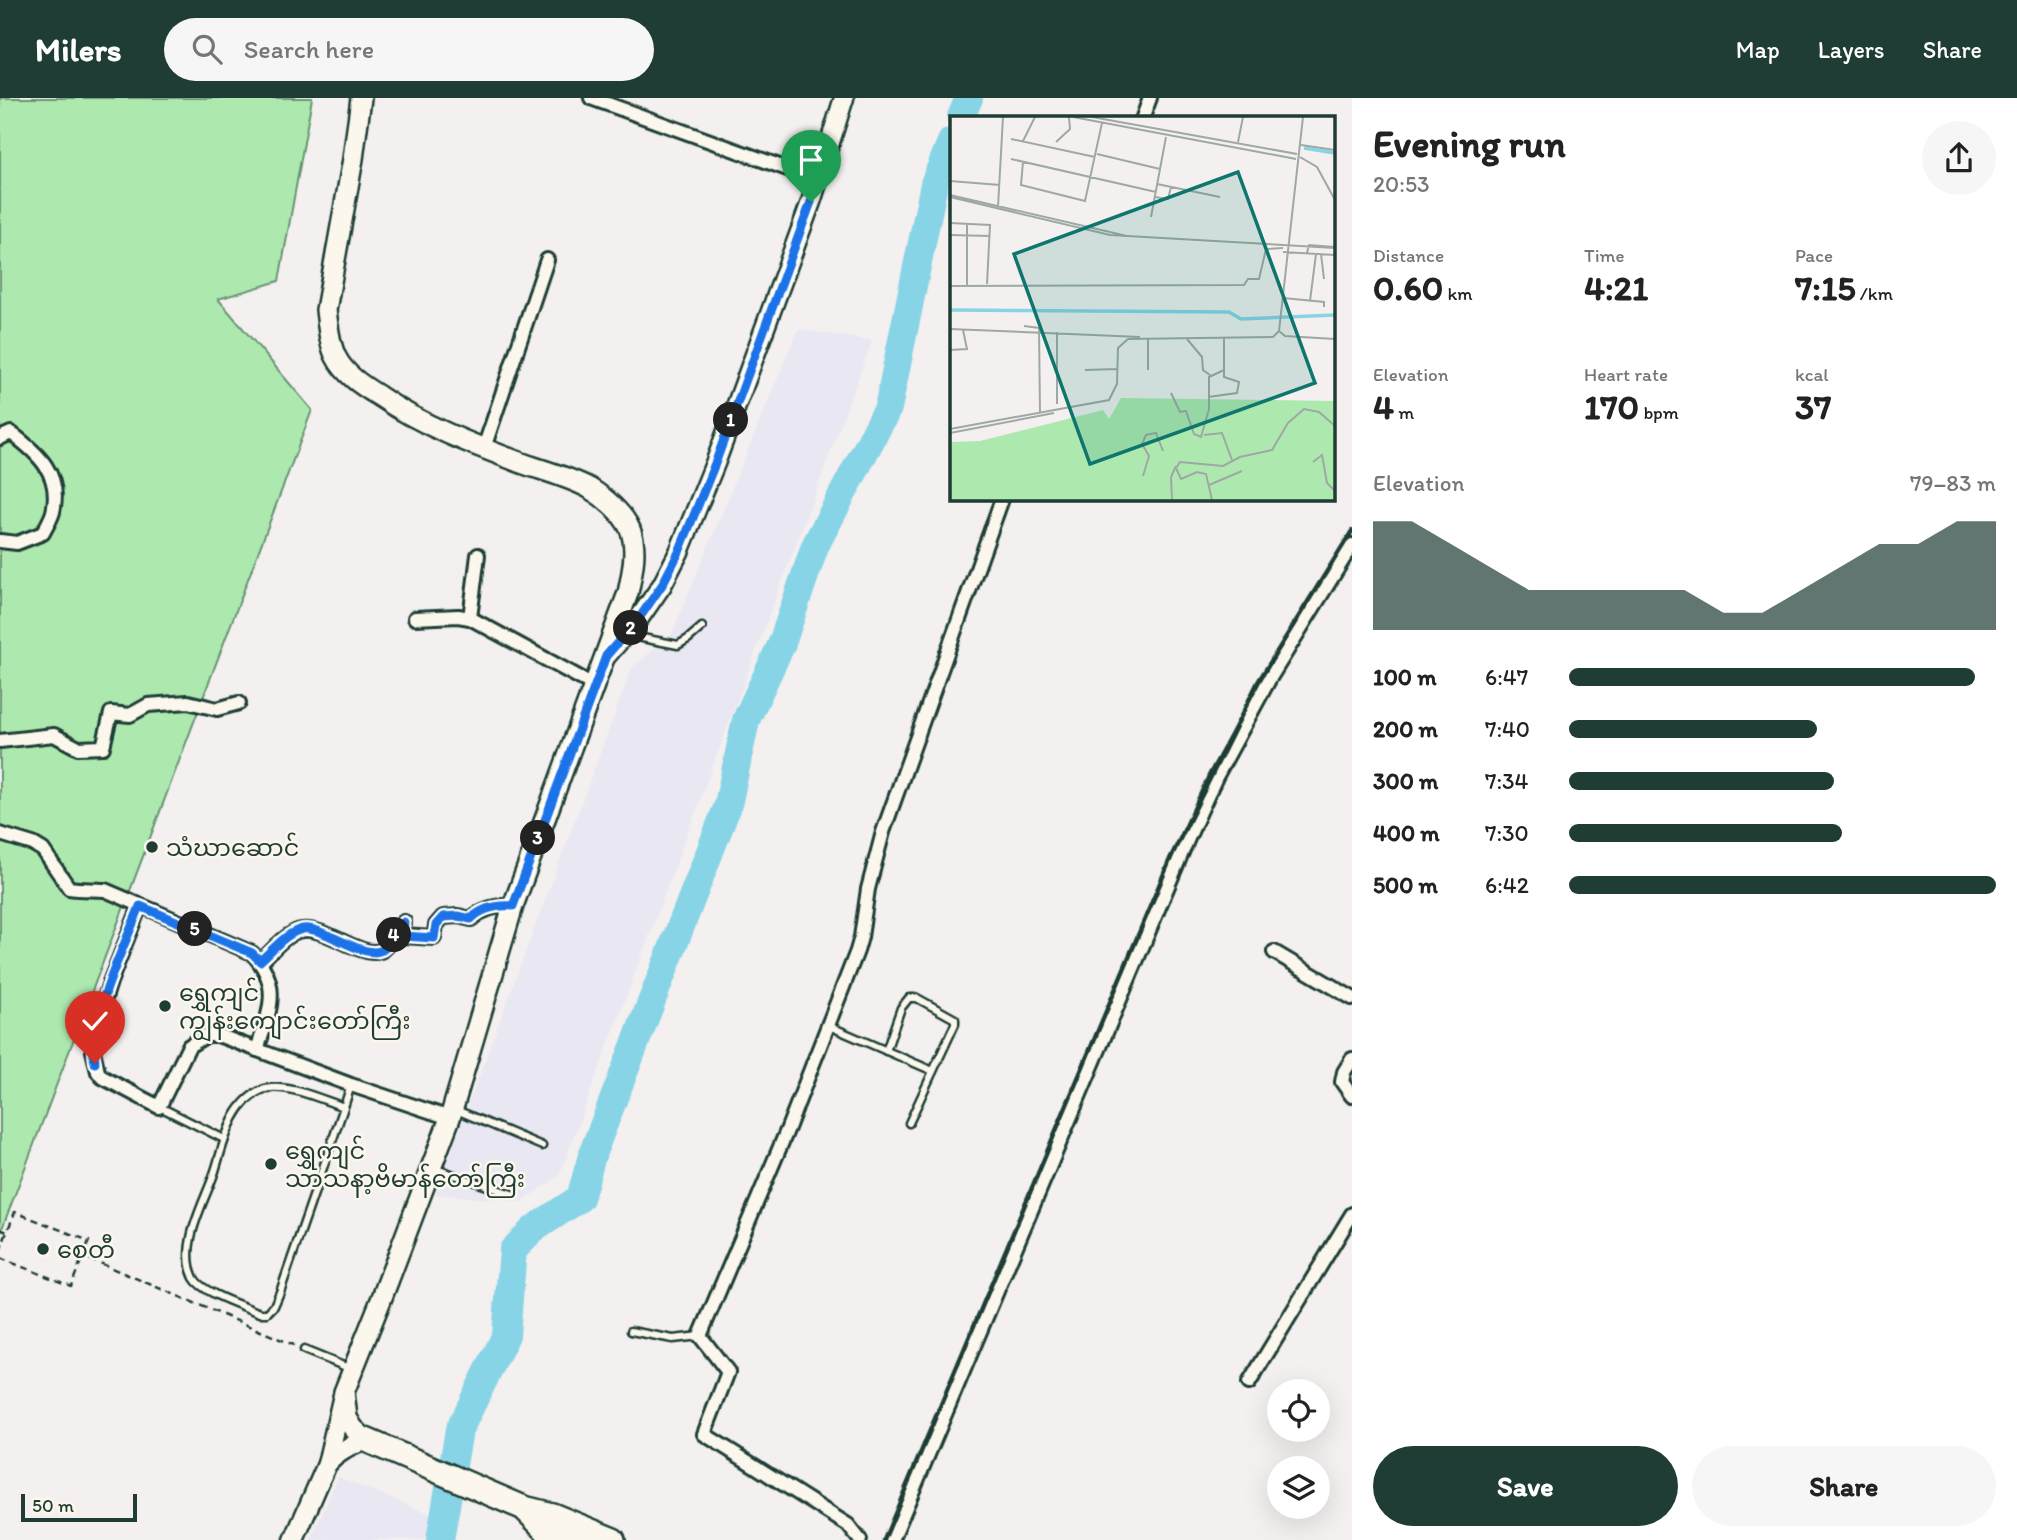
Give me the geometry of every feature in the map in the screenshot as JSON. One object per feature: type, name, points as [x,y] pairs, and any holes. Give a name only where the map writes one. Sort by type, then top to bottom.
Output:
[{"type":"highway","points":[[366,1440],[524,1508],[552,1515],[613,1540]]},
{"type":"highway","points":[[524,1508],[543,1535],[576,1540]]},
{"type":"main road","points":[[361,98],[327,310],[329,335],[336,357],[348,374],[402,412],[484,448],[587,487],[616,511],[629,528],[633,546],[633,567],[628,593],[513,906],[451,1113],[344,1392],[347,1418],[366,1440]]},
{"type":"street","points":[[592,98],[818,180]]},
{"type":"street","points":[[606,656],[640,617],[662,585],[679,552],[716,461],[818,180],[844,98]]},
{"type":"street","points":[[1143,116],[1150,98]]},
{"type":"street","points":[[484,448],[547,260]]},
{"type":"street","points":[[0,438],[11,433],[34,450],[50,473],[55,487],[53,513],[43,533],[17,543],[0,541]]},
{"type":"street","points":[[860,1540],[848,1525],[704,1434],[728,1372],[700,1336],[857,951],[877,853],[892,804],[1003,500]]},
{"type":"street","points":[[892,1540],[1216,777],[1270,678],[1352,545]]},
{"type":"street","points":[[470,618],[478,555]]},
{"type":"street","points":[[415,618],[470,618],[595,686]]},
{"type":"street","points":[[0,741],[54,735],[78,748],[103,747],[111,713],[130,715],[148,705],[188,702],[217,709],[239,703]]},
{"type":"street","points":[[0,834],[33,844],[43,850],[69,888],[105,890],[252,953],[260,961],[270,982],[272,997],[257,1050]]},
{"type":"street","points":[[260,961],[292,933],[305,929],[320,931],[369,952],[378,953],[404,922],[403,936],[434,938],[436,925],[443,917],[471,919],[479,911],[502,905],[513,906]]},
{"type":"street","points":[[140,906],[110,982],[94,1033],[93,1051],[98,1072],[102,1077],[159,1107],[189,1046],[207,1035],[218,1035],[351,1085],[451,1113]]},
{"type":"street","points":[[1274,952],[1352,998]]},
{"type":"street","points":[[1352,1059],[1344,1072],[1342,1082],[1352,1096]]},
{"type":"street","points":[[1249,1383],[1352,1214]]},
{"type":"street","points":[[294,1540],[327,1464],[344,1392]]},
{"type":"street","points":[[327,1464],[342,1450],[366,1440]]},
{"type":"lane","points":[[625,635],[678,645],[702,626]]},
{"type":"lane","points":[[886,1051],[901,1008],[909,998],[917,998],[956,1019],[909,1123]]},
{"type":"lane","points":[[827,1025],[933,1071]]},
{"type":"lane","points":[[344,1107],[286,1088],[263,1089],[247,1100],[224,1139],[192,1236],[191,1267],[202,1288],[260,1313],[267,1313],[274,1306],[280,1292],[344,1107],[351,1085]]},
{"type":"lane","points":[[159,1107],[224,1139]]},
{"type":"lane","points":[[451,1113],[542,1146]]},
{"type":"lane","points":[[432,1167],[512,1194]]},
{"type":"lane","points":[[631,1331],[673,1339],[700,1336]]},
{"type":"lane","points":[[304,1350],[352,1369]]},
{"type":"path","points":[[0,1251],[15,1212],[89,1241],[71,1286],[0,1258]]},
{"type":"path","points":[[0,1229],[7,1232]]},
{"type":"path","points":[[83,1256],[304,1350]]},
{"type":"shaded area","points":[[798,329],[872,341],[559,1176],[521,1202],[435,1194],[632,668],[671,636]]},
{"type":"shaded area","points":[[338,1477],[435,1516],[425,1540],[311,1540]]},
{"type":"green space","points":[[0,98],[312,98],[279,281],[218,299],[312,410],[0,1234]]},
{"type":"waterway","points":[[961,116],[969,98]]},
{"type":"waterway","points":[[440,1540],[459,1430],[506,1335],[513,1250],[535,1228],[580,1198],[593,1152],[728,805],[746,720],[782,643],[815,546],[888,408],[934,184],[950,144]]},
{"type":"railway","points":[[884,1540],[1170,859],[1258,682],[1352,531]]},
{"type":"place","name":"သံဃာဆောင်","points":[[152,847]]},
{"type":"place","name":"ရွှေကျင် ကျွန်းကျောင်းတော်ကြီး","points":[[165,1006]]},
{"type":"place","name":"ရွှေကျင် သာသနာ့ဗိမာန်တော်ကြီး","points":[[271,1164]]},
{"type":"place","name":"စေတီ","points":[[43,1249]]},
{"type":"route","points":[[95,1063],[94,1033],[110,982],[140,906],[252,953],[260,961],[292,933],[305,929],[320,931],[369,952],[378,953],[404,922],[403,936],[434,938],[436,925],[443,917],[471,919],[479,911],[502,905],[513,906],[606,656],[640,617],[662,585],[679,552],[716,461],[811,202]]}]
